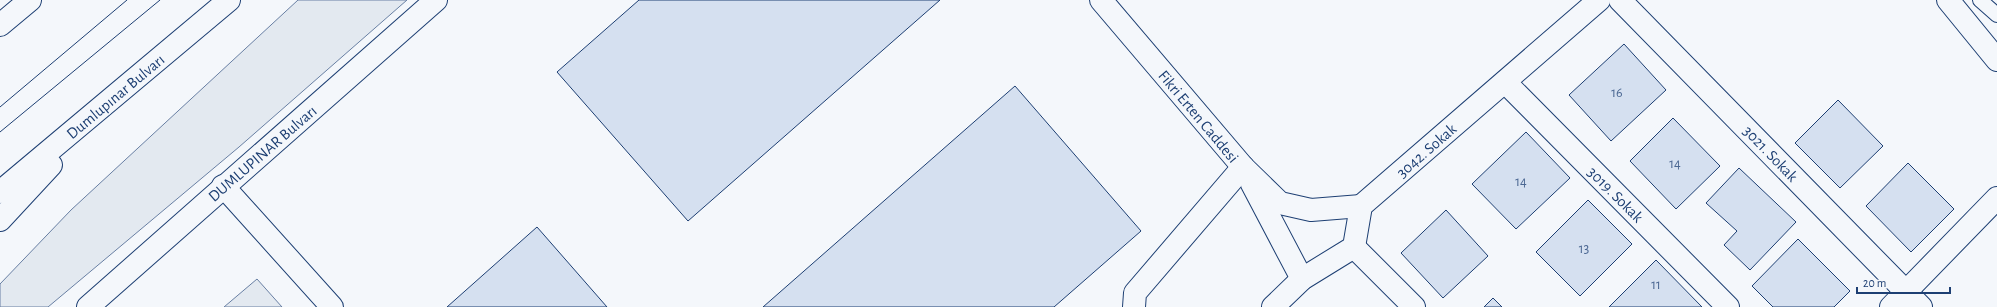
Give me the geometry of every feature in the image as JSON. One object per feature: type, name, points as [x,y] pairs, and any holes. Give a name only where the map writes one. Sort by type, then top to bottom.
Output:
[{"type":"main road","points":[[0,12],[20,0]]},
{"type":"main road","points":[[0,26],[30,0]]},
{"type":"main road","name":"Dumlupınar Bulvarı","points":[[0,192],[229,0]]},
{"type":"main road","name":"DUMLUPINAR Bulvarı","points":[[88,307],[223,186],[436,0]]},
{"type":"main road","name":"Fikri Erten Caddesi","points":[[1101,0],[1244,167],[1130,302]]},
{"type":"main road","name":"3042. Sokak","points":[[1361,206],[1599,0]]},
{"type":"main road","name":"3021. Sokak","points":[[1620,0],[1914,300]]},
{"type":"main road","points":[[1948,0],[1997,60]]},
{"type":"main road","name":"3019. Sokak","points":[[1505,82],[1728,307]]},
{"type":"main road","points":[[0,220],[118,94]]},
{"type":"main road","points":[[1244,167],[1280,203],[1311,210],[1361,206],[1354,247],[1302,279],[1272,307]]},
{"type":"main road","points":[[1244,167],[1302,279]]},
{"type":"main road","points":[[223,186],[332,307]]},
{"type":"main road","points":[[1891,307],[1914,300],[1997,198]]},
{"type":"main road","points":[[1354,247],[1414,307]]},
{"type":"lane","points":[[1980,0],[1997,15]]},
{"type":"shaded area","points":[[298,0],[407,0],[239,147],[48,307],[0,307],[0,284],[71,210]]},
{"type":"shaded area","points":[[257,279],[282,307],[224,307]]},
{"type":"building","points":[[639,0],[940,0],[688,221],[557,72]]},
{"type":"building","points":[[1624,44],[1666,90],[1611,141],[1569,95]]},
{"type":"building","points":[[1015,86],[1141,231],[1054,307],[763,307]]},
{"type":"building","points":[[1838,100],[1883,146],[1840,188],[1795,143]]},
{"type":"building","points":[[1673,118],[1720,166],[1676,209],[1630,161]]},
{"type":"building","points":[[1526,132],[1570,178],[1516,229],[1472,184]]},
{"type":"building","points":[[1908,163],[1954,209],[1911,252],[1866,206]]},
{"type":"building","points":[[1739,168],[1796,222],[1750,270],[1724,245],[1737,231],[1706,203]]},
{"type":"building","points":[[1588,200],[1632,244],[1580,296],[1536,252]]},
{"type":"building","points":[[1446,210],[1488,256],[1443,298],[1401,253]]},
{"type":"building","points":[[537,227],[607,307],[447,307]]},
{"type":"building","points":[[1798,239],[1850,291],[1834,307],[1773,307],[1752,286]]},
{"type":"building","points":[[1656,260],[1702,307],[1609,307]]},
{"type":"building","points":[[1493,298],[1502,307],[1484,307]]},
{"type":"tram line","points":[[0,107],[127,0]]},
{"type":"tram line","points":[[0,132],[160,0]]}]
